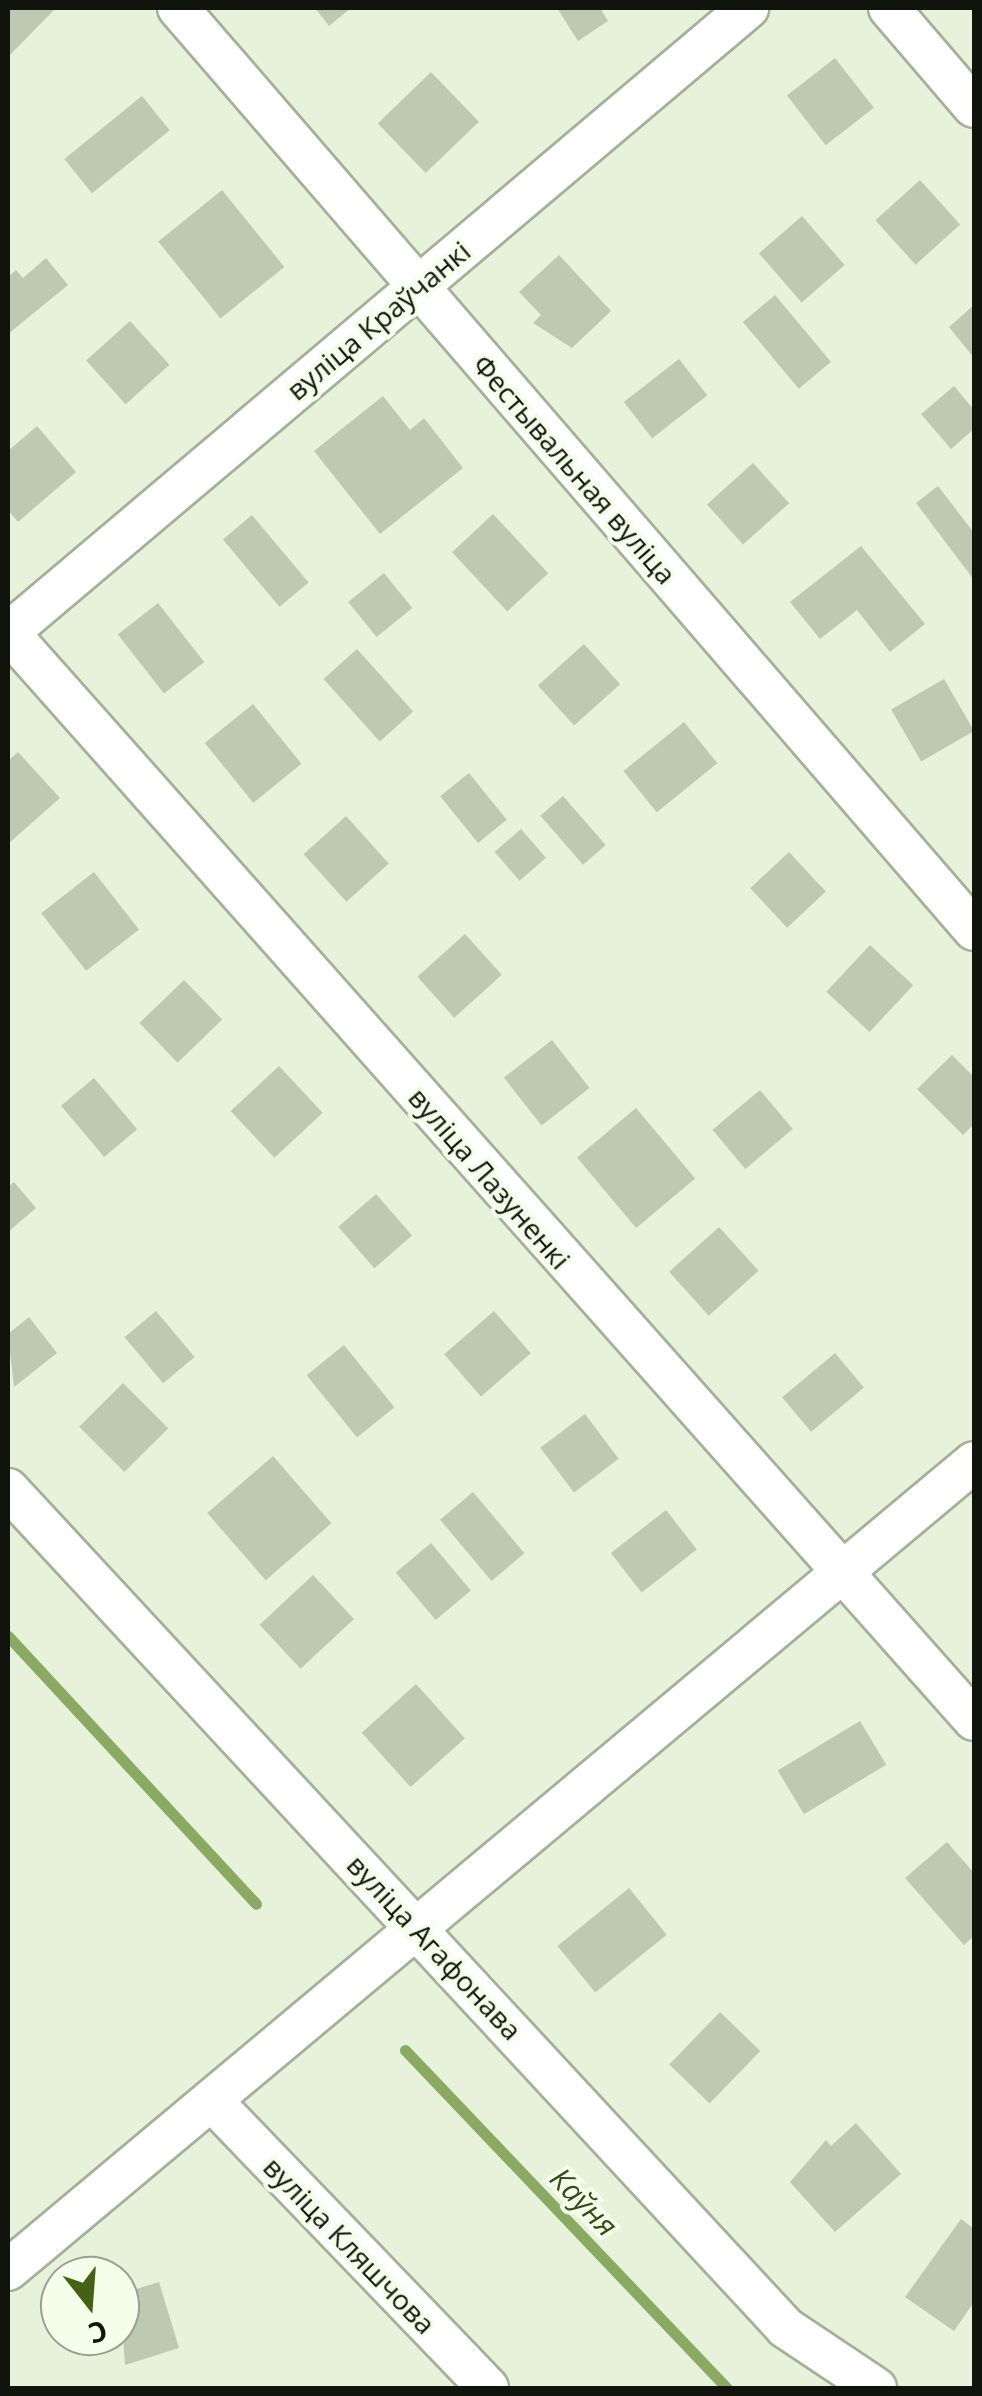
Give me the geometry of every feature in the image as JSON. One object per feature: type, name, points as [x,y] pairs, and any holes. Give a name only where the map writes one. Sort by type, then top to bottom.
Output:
[{"type":"street","name":"Фестывальная вуліца","points":[[178,8],[974,930]]},
{"type":"street","name":"вуліца Краўчанкі","points":[[8,633],[748,8]]},
{"type":"street","points":[[888,8],[974,106]]},
{"type":"street","name":"вуліца Лазуненкі","points":[[8,633],[843,1578],[974,1720]]},
{"type":"street","points":[[8,2270],[843,1578],[974,1462]]},
{"type":"street","name":"вуліца Агафонава","points":[[8,1489],[786,2328],[876,2388]]},
{"type":"street","name":"вуліца Кляшчова","points":[[212,2101],[488,2388]]},
{"type":"building","points":[[8,8],[56,8],[10,55]]},
{"type":"building","points":[[315,8],[351,8],[329,26]]},
{"type":"building","points":[[557,8],[600,8],[608,21],[578,41]]},
{"type":"building","points":[[835,58],[874,108],[826,145],[787,96]]},
{"type":"building","points":[[431,72],[479,122],[426,173],[378,123]]},
{"type":"building","points":[[142,96],[170,130],[92,193],[64,159]]},
{"type":"building","points":[[920,180],[960,225],[916,265],[875,220]]},
{"type":"building","points":[[222,190],[284,267],[221,319],[158,242]]},
{"type":"building","points":[[802,216],[845,265],[802,302],[759,253]]},
{"type":"building","points":[[559,255],[611,311],[572,348],[533,323],[541,315],[519,292]]},
{"type":"building","points":[[46,258],[68,285],[8,334],[8,277],[16,270],[23,278]]},
{"type":"building","points":[[775,295],[831,362],[799,389],[743,322]]},
{"type":"building","points":[[974,305],[974,358],[949,327]]},
{"type":"building","points":[[130,321],[169,365],[126,404],[86,360]]},
{"type":"building","points":[[679,359],[707,395],[652,438],[624,402]]},
{"type":"building","points":[[954,386],[974,410],[974,429],[951,449],[921,414]]},
{"type":"building","points":[[383,396],[410,430],[424,418],[463,468],[380,534],[314,451]]},
{"type":"building","points":[[37,426],[76,472],[18,522],[8,510],[8,451]]},
{"type":"building","points":[[753,463],[789,503],[743,545],[707,504]]},
{"type":"building","points":[[938,486],[974,533],[974,580],[916,503]]},
{"type":"building","points":[[493,514],[548,573],[507,611],[452,552]]},
{"type":"building","points":[[252,515],[309,582],[279,607],[223,539]]},
{"type":"building","points":[[861,546],[925,624],[890,652],[857,610],[820,639],[790,602]]},
{"type":"building","points":[[384,573],[412,608],[377,637],[348,602]]},
{"type":"building","points":[[158,603],[204,662],[164,693],[118,634]]},
{"type":"building","points":[[584,644],[620,684],[574,726],[538,685]]},
{"type":"building","points":[[357,649],[413,711],[380,742],[324,679]]},
{"type":"building","points":[[944,679],[974,731],[921,761],[891,710]]},
{"type":"building","points":[[253,704],[301,764],[253,803],[205,743]]},
{"type":"building","points":[[684,722],[717,763],[657,812],[623,771]]},
{"type":"building","points":[[18,752],[60,798],[9,843],[8,761]]},
{"type":"building","points":[[469,773],[507,820],[478,843],[440,796]]},
{"type":"building","points":[[563,796],[606,845],[583,865],[540,816]]},
{"type":"building","points":[[346,816],[389,864],[346,902],[304,854]]},
{"type":"building","points":[[521,829],[546,858],[520,881],[495,852]]},
{"type":"building","points":[[789,852],[826,891],[787,928],[750,888]]},
{"type":"building","points":[[94,872],[139,930],[86,971],[41,913]]},
{"type":"building","points":[[465,934],[502,975],[454,1018],[417,977]]},
{"type":"building","points":[[870,945],[913,985],[870,1032],[826,992]]},
{"type":"building","points":[[184,980],[222,1020],[178,1063],[139,1023]]},
{"type":"building","points":[[552,1040],[590,1088],[541,1126],[504,1078]]},
{"type":"building","points":[[952,1055],[974,1077],[974,1124],[963,1135],[917,1089]]},
{"type":"building","points":[[279,1066],[323,1113],[274,1158],[231,1111]]},
{"type":"building","points":[[94,1078],[137,1129],[104,1157],[61,1106]]},
{"type":"building","points":[[760,1090],[793,1129],[745,1169],[713,1130]]},
{"type":"building","points":[[636,1108],[695,1178],[636,1228],[577,1157]]},
{"type":"building","points":[[14,1182],[36,1208],[8,1232],[8,1187]]},
{"type":"building","points":[[376,1194],[412,1236],[374,1268],[338,1227]]},
{"type":"building","points":[[719,1227],[758,1271],[709,1316],[669,1272]]},
{"type":"building","points":[[156,1311],[195,1357],[163,1383],[125,1337]]},
{"type":"building","points":[[494,1311],[531,1353],[481,1397],[444,1354]]},
{"type":"building","points":[[29,1317],[57,1353],[14,1387],[8,1334]]},
{"type":"building","points":[[344,1345],[394,1407],[357,1437],[307,1375]]},
{"type":"building","points":[[835,1353],[864,1387],[811,1432],[782,1397]]},
{"type":"building","points":[[123,1383],[168,1428],[124,1472],[79,1427]]},
{"type":"building","points":[[585,1414],[619,1459],[574,1492],[540,1448]]},
{"type":"building","points":[[273,1456],[331,1523],[266,1580],[207,1513]]},
{"type":"building","points":[[473,1492],[524,1553],[491,1581],[440,1520]]},
{"type":"building","points":[[666,1510],[697,1549],[642,1592],[611,1553]]},
{"type":"building","points":[[431,1543],[471,1590],[436,1620],[396,1573]]},
{"type":"building","points":[[313,1575],[354,1619],[301,1669],[260,1625]]},
{"type":"building","points":[[416,1684],[465,1738],[411,1787],[362,1733]]},
{"type":"building","points":[[860,1721],[886,1765],[804,1814],[778,1770]]},
{"type":"building","points":[[947,1842],[974,1873],[974,1936],[964,1945],[905,1878]]},
{"type":"building","points":[[629,1888],[667,1935],[595,1993],[558,1946]]},
{"type":"building","points":[[720,2012],[760,2051],[710,2103],[669,2065]]},
{"type":"building","points":[[856,2123],[901,2174],[835,2232],[790,2182],[826,2140],[831,2146]]},
{"type":"building","points":[[961,2219],[974,2229],[974,2302],[954,2331],[905,2297]]},
{"type":"building","points":[[159,2282],[179,2348],[125,2365],[124,2356],[140,2356],[140,2288]]},
{"type":"waterway","name":"Каўня","points":[[8,1636],[256,1904]]},
{"type":"waterway","name":"Каўня","points":[[405,2050],[727,2388]]}]
